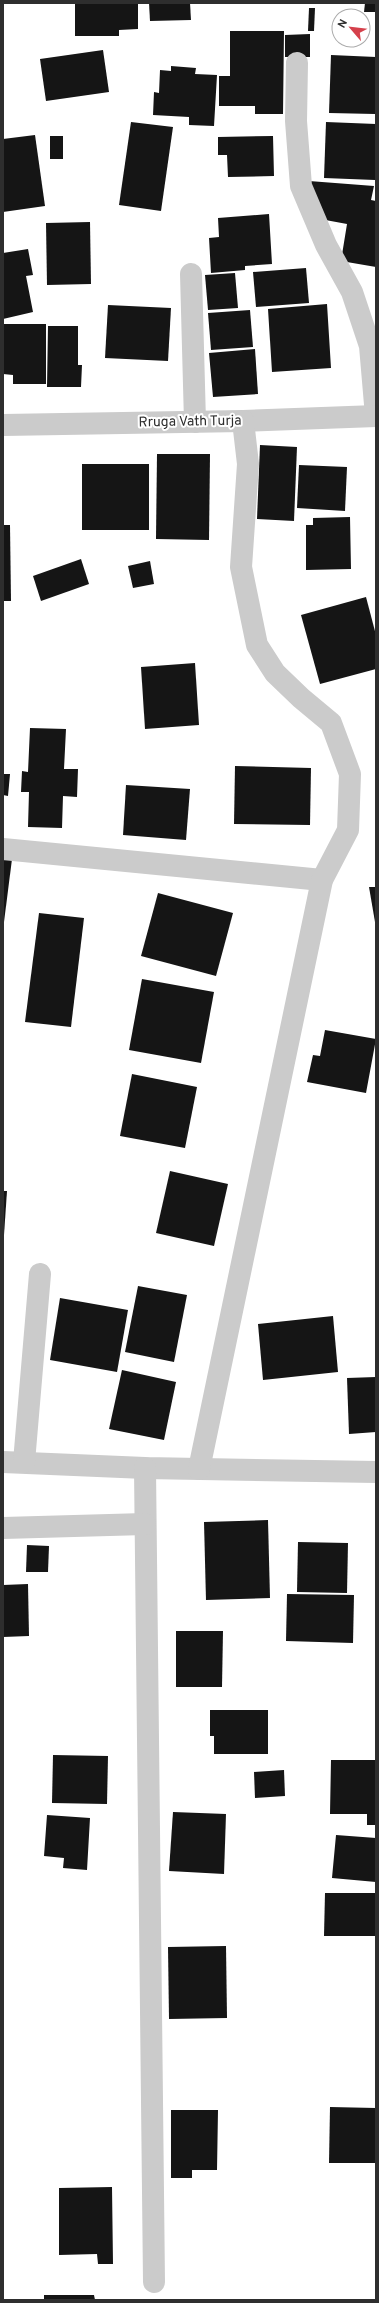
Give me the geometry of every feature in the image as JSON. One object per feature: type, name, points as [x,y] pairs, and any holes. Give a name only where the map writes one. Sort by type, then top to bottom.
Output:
[{"type":"street","points":[[297,63],[296,121],[301,186],[326,245],[352,292],[370,346],[376,416]]},
{"type":"street","points":[[191,274],[195,422]]},
{"type":"street","name":"Rruga Vath Turja","points":[[3,425],[243,421],[376,416]]},
{"type":"street","points":[[199,1468],[322,880],[348,830],[350,774],[331,723],[300,698],[275,673],[257,645],[241,567],[248,464],[243,421]]},
{"type":"street","points":[[3,849],[322,880]]},
{"type":"street","points":[[40,1274],[13,1462],[145,1468],[376,1472]]},
{"type":"street","points":[[145,1468],[154,2282]]},
{"type":"street","points":[[3,1528],[146,1524]]},
{"type":"building","points":[[75,3],[138,3],[138,29],[119,30],[119,36],[75,36]]},
{"type":"building","points":[[149,3],[190,3],[191,20],[150,21]]},
{"type":"building","points":[[365,3],[376,3],[376,12],[371,12],[371,8],[364,8]]},
{"type":"building","points":[[309,8],[315,8],[314,31],[308,31]]},
{"type":"building","points":[[230,31],[284,31],[283,114],[255,114],[255,106],[219,106],[219,76],[230,76]]},
{"type":"building","points":[[310,34],[310,57],[285,57],[285,35]]},
{"type":"building","points":[[103,50],[109,92],[46,101],[40,59]]},
{"type":"building","points":[[331,55],[376,57],[375,114],[329,113]]},
{"type":"building","points":[[171,66],[196,68],[195,74],[217,75],[214,126],[189,125],[189,117],[153,115],[154,92],[159,93],[160,70],[171,71]]},
{"type":"building","points":[[131,122],[173,127],[161,211],[119,205]]},
{"type":"building","points":[[326,122],[376,124],[375,180],[324,178]]},
{"type":"building","points":[[35,135],[45,206],[3,212],[3,139]]},
{"type":"building","points":[[50,136],[63,136],[63,159],[50,159]]},
{"type":"building","points":[[273,136],[274,176],[228,177],[227,155],[218,155],[218,137]]},
{"type":"building","points":[[309,181],[374,186],[371,200],[376,201],[376,267],[341,261],[347,224],[320,219]]},
{"type":"building","points":[[269,214],[272,264],[245,266],[245,270],[211,273],[209,238],[219,237],[218,218]]},
{"type":"building","points":[[90,222],[91,284],[47,285],[46,223]]},
{"type":"building","points":[[28,249],[33,275],[26,276],[33,312],[3,319],[3,253]]},
{"type":"building","points":[[306,268],[309,303],[256,307],[253,272]]},
{"type":"building","points":[[235,273],[238,308],[208,310],[205,275]]},
{"type":"building","points":[[327,304],[331,368],[272,372],[268,309]]},
{"type":"building","points":[[108,305],[171,308],[168,361],[105,358]]},
{"type":"building","points":[[250,310],[253,347],[211,350],[208,313]]},
{"type":"building","points":[[3,324],[46,324],[46,384],[13,384],[13,375],[3,374]]},
{"type":"building","points":[[48,326],[78,326],[78,365],[82,365],[81,387],[47,387]]},
{"type":"building","points":[[255,349],[258,394],[213,397],[209,353]]},
{"type":"building","points":[[260,445],[297,447],[294,521],[257,519]]},
{"type":"building","points":[[157,454],[210,454],[209,540],[156,539]]},
{"type":"building","points":[[82,464],[149,464],[149,530],[82,530]]},
{"type":"building","points":[[299,465],[347,467],[345,511],[297,508]]},
{"type":"building","points":[[350,517],[351,569],[306,570],[306,525],[313,525],[313,518]]},
{"type":"building","points":[[3,525],[10,525],[11,601],[3,601]]},
{"type":"building","points":[[81,559],[89,584],[41,601],[33,576]]},
{"type":"building","points":[[150,561],[154,584],[133,588],[128,566]]},
{"type":"building","points":[[366,597],[376,635],[376,669],[320,684],[301,615]]},
{"type":"building","points":[[195,663],[199,725],[145,729],[141,667]]},
{"type":"building","points":[[30,728],[66,729],[64,769],[78,769],[77,797],[63,796],[62,828],[28,827],[29,792],[21,792],[22,771],[28,772]]},
{"type":"building","points":[[235,766],[311,768],[310,825],[234,824]]},
{"type":"building","points":[[3,774],[10,774],[8,796],[3,795]]},
{"type":"building","points":[[126,785],[190,789],[186,840],[123,835]]},
{"type":"building","points":[[3,858],[12,859],[4,922],[3,922]]},
{"type":"building","points":[[369,887],[376,887],[376,922],[375,922]]},
{"type":"building","points":[[158,893],[233,913],[216,976],[141,956]]},
{"type":"building","points":[[39,913],[84,918],[71,1027],[25,1022]]},
{"type":"building","points":[[142,979],[214,992],[201,1063],[129,1050]]},
{"type":"building","points":[[325,1030],[376,1039],[366,1093],[307,1082],[313,1055],[320,1056]]},
{"type":"building","points":[[132,1074],[197,1087],[185,1148],[120,1136]]},
{"type":"building","points":[[170,1171],[228,1184],[214,1246],[156,1233]]},
{"type":"building","points":[[3,1191],[7,1191],[4,1235],[3,1235]]},
{"type":"building","points":[[138,1286],[187,1295],[174,1362],[125,1352]]},
{"type":"building","points":[[60,1298],[128,1310],[117,1372],[50,1360]]},
{"type":"building","points":[[333,1316],[338,1372],[263,1380],[258,1324]]},
{"type":"building","points":[[122,1370],[176,1382],[164,1440],[109,1429]]},
{"type":"building","points":[[376,1377],[376,1432],[349,1434],[347,1378]]},
{"type":"building","points":[[268,1520],[270,1598],[206,1600],[204,1522]]},
{"type":"building","points":[[298,1542],[348,1543],[347,1593],[297,1592]]},
{"type":"building","points":[[27,1545],[49,1546],[48,1572],[26,1572]]},
{"type":"building","points":[[28,1584],[29,1636],[3,1637],[3,1585]]},
{"type":"building","points":[[287,1594],[354,1595],[353,1643],[286,1641]]},
{"type":"building","points":[[176,1631],[223,1631],[222,1687],[176,1687]]},
{"type":"building","points":[[210,1710],[268,1710],[268,1754],[214,1754],[214,1736],[210,1736]]},
{"type":"building","points":[[53,1755],[108,1756],[107,1804],[52,1803]]},
{"type":"building","points":[[331,1760],[376,1760],[376,1825],[367,1825],[367,1814],[330,1814]]},
{"type":"building","points":[[284,1770],[285,1796],[255,1798],[254,1772]]},
{"type":"building","points":[[173,1812],[226,1814],[224,1874],[169,1871]]},
{"type":"building","points":[[47,1815],[90,1818],[87,1870],[63,1868],[64,1858],[44,1856]]},
{"type":"building","points":[[336,1835],[376,1838],[376,1882],[332,1878]]},
{"type":"building","points":[[325,1893],[376,1893],[376,1936],[324,1936]]},
{"type":"building","points":[[226,1946],[227,2018],[169,2019],[168,1947]]},
{"type":"building","points":[[330,2107],[376,2108],[376,2163],[329,2163]]},
{"type":"building","points":[[171,2110],[218,2110],[217,2170],[192,2170],[192,2178],[171,2178]]},
{"type":"building","points":[[112,2187],[113,2264],[98,2264],[97,2254],[59,2255],[59,2188]]},
{"type":"building","points":[[44,2295],[94,2295],[95,2300],[44,2300]]}]
